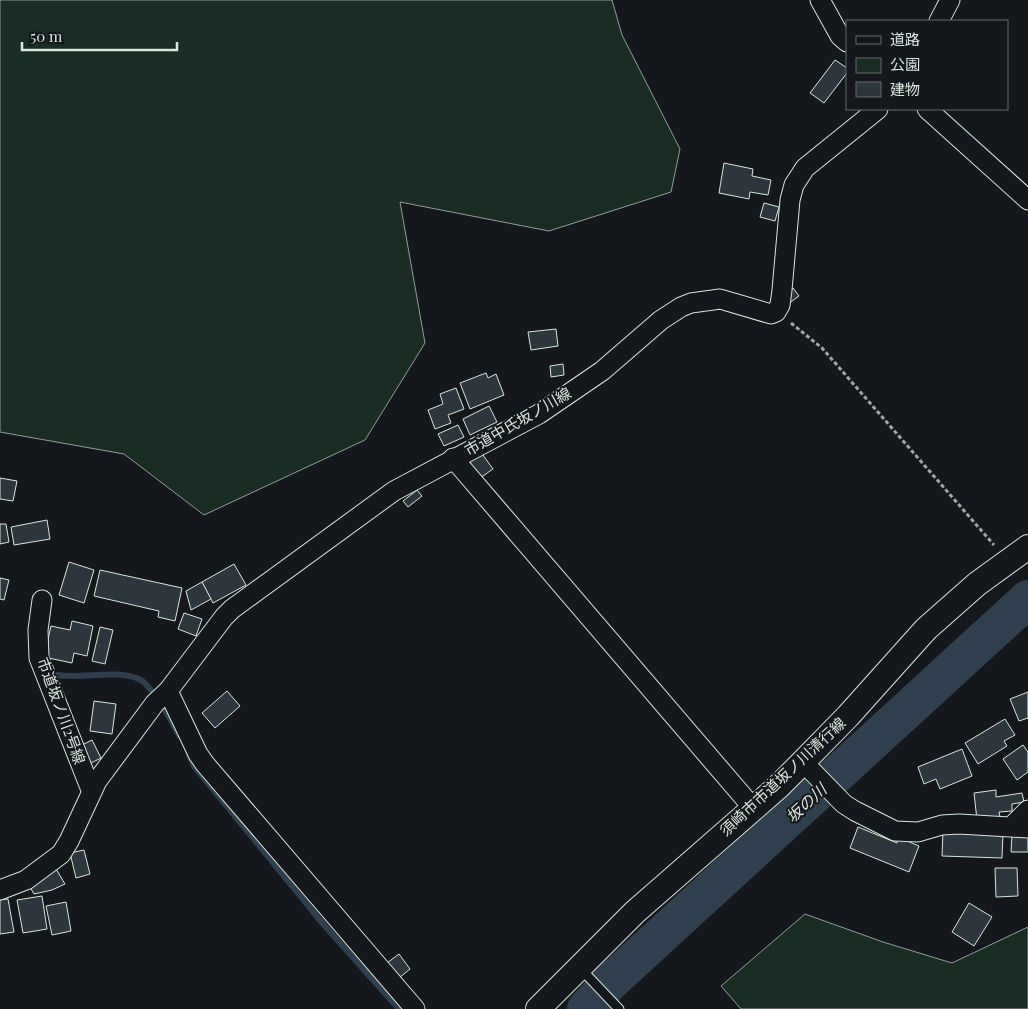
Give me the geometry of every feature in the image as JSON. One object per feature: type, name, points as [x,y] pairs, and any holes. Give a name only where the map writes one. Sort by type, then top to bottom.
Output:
[{"type":"street","points":[[820,0],[840,36],[846,41]]},
{"type":"street","points":[[940,20],[950,0]]},
{"type":"street","points":[[776,312],[780,306],[790,200],[794,185],[805,168],[877,110]]},
{"type":"street","points":[[928,110],[1028,200]]},
{"type":"street","name":"市道中氏坂ノ川線","points":[[0,890],[26,880],[61,854],[69,841],[91,790],[232,609],[394,491],[453,458],[517,426],[547,408],[602,371],[661,320],[681,307],[692,303],[720,299],[771,314],[776,312]]},
{"type":"street","points":[[453,458],[753,808]]},
{"type":"street","name":"須崎市市道坂ノ川清行線","points":[[538,1009],[582,970],[662,888],[753,808],[807,765],[926,629],[976,584],[1028,547]]},
{"type":"street","name":"市道坂ノ川2号線","points":[[42,600],[38,630],[39,658],[91,790]]},
{"type":"street","points":[[162,697],[205,764],[415,1009]]},
{"type":"street","points":[[807,765],[844,804],[887,828],[906,833],[918,832],[942,825],[959,824],[1020,827],[1028,810]]},
{"type":"lane","points":[[582,970],[618,1008]]},
{"type":"path","points":[[776,312],[822,348],[1008,561]]},
{"type":"green space","points":[[0,0],[612,0],[622,35],[680,149],[671,192],[549,231],[400,202],[425,343],[365,440],[204,515],[124,454],[0,432]]},
{"type":"green space","points":[[805,914],[883,942],[952,963],[1028,927],[1028,1009],[741,1009],[721,986]]},
{"type":"building","points":[[835,60],[846,67],[846,74],[824,103],[810,93]]},
{"type":"building","points":[[724,163],[753,169],[752,176],[771,180],[768,195],[750,192],[749,199],[719,193]]},
{"type":"building","points":[[764,203],[779,207],[775,221],[760,217]]},
{"type":"building","points":[[793,288],[799,296],[788,304],[788,292]]},
{"type":"building","points":[[556,329],[558,346],[531,350],[528,332]]},
{"type":"building","points":[[563,364],[564,375],[551,377],[550,366]]},
{"type":"building","points":[[486,373],[488,378],[496,374],[504,395],[470,409],[460,383]]},
{"type":"building","points":[[456,388],[464,409],[448,415],[451,423],[435,429],[428,410],[443,404],[440,394]]},
{"type":"building","points":[[489,406],[497,422],[470,435],[463,419]]},
{"type":"building","points":[[458,425],[464,437],[444,446],[438,434]]},
{"type":"building","points":[[480,451],[493,469],[480,478],[468,459]]},
{"type":"building","points":[[0,478],[17,481],[13,501],[0,499]]},
{"type":"building","points":[[417,490],[422,496],[408,507],[403,501]]},
{"type":"building","points":[[47,520],[50,539],[14,545],[11,527]]},
{"type":"building","points":[[0,524],[6,524],[9,542],[0,544]]},
{"type":"building","points":[[69,562],[94,570],[84,603],[59,595]]},
{"type":"building","points":[[234,564],[246,585],[213,603],[202,582]]},
{"type":"building","points":[[100,570],[182,588],[175,621],[158,617],[159,611],[94,596]]},
{"type":"building","points":[[0,578],[9,580],[4,600],[0,599]]},
{"type":"building","points":[[202,582],[211,599],[191,610],[186,591]]},
{"type":"building","points":[[184,613],[202,619],[196,636],[178,629]]},
{"type":"building","points":[[72,621],[93,626],[87,656],[74,653],[72,663],[44,657],[51,626],[70,630]]},
{"type":"building","points":[[100,627],[113,630],[105,664],[92,661]]},
{"type":"building","points":[[227,691],[240,706],[215,728],[202,713]]},
{"type":"building","points":[[1028,692],[1028,718],[1019,721],[1010,699]]},
{"type":"building","points":[[94,701],[116,704],[112,734],[90,731]]},
{"type":"building","points":[[1005,719],[1015,735],[1004,741],[1007,746],[978,764],[965,743]]},
{"type":"building","points":[[92,740],[101,758],[87,765],[78,747]]},
{"type":"building","points":[[1023,745],[1028,752],[1028,772],[1017,780],[1003,759]]},
{"type":"building","points":[[962,749],[972,776],[940,789],[936,779],[924,784],[918,767]]},
{"type":"building","points":[[996,790],[996,797],[1022,793],[1024,802],[1012,804],[1012,811],[999,812],[1000,817],[977,820],[974,793]]},
{"type":"building","points":[[858,827],[897,843],[898,837],[919,846],[909,872],[850,848]]},
{"type":"building","points":[[943,831],[1003,833],[1002,858],[942,856]]},
{"type":"building","points":[[1012,835],[1028,836],[1028,852],[1011,852]]},
{"type":"building","points":[[84,850],[90,874],[76,878],[70,853]]},
{"type":"building","points":[[995,868],[1017,868],[1018,896],[996,897]]},
{"type":"building","points":[[56,869],[65,884],[52,890],[34,894],[29,885]]},
{"type":"building","points":[[42,896],[47,929],[23,933],[17,900]]},
{"type":"building","points":[[8,899],[14,932],[0,934],[0,900]]},
{"type":"building","points":[[66,902],[71,931],[52,935],[46,906]]},
{"type":"building","points":[[969,903],[992,917],[974,946],[952,932]]},
{"type":"building","points":[[399,954],[410,969],[399,978],[387,963]]},
{"type":"waterway","name":"坂の川","points":[[586,1009],[608,984],[1028,599]]},
{"type":"waterway","points":[[58,675],[110,674],[139,679],[156,696],[179,735]]},
{"type":"waterway","points":[[189,755],[194,766],[324,925],[399,1009]]}]
